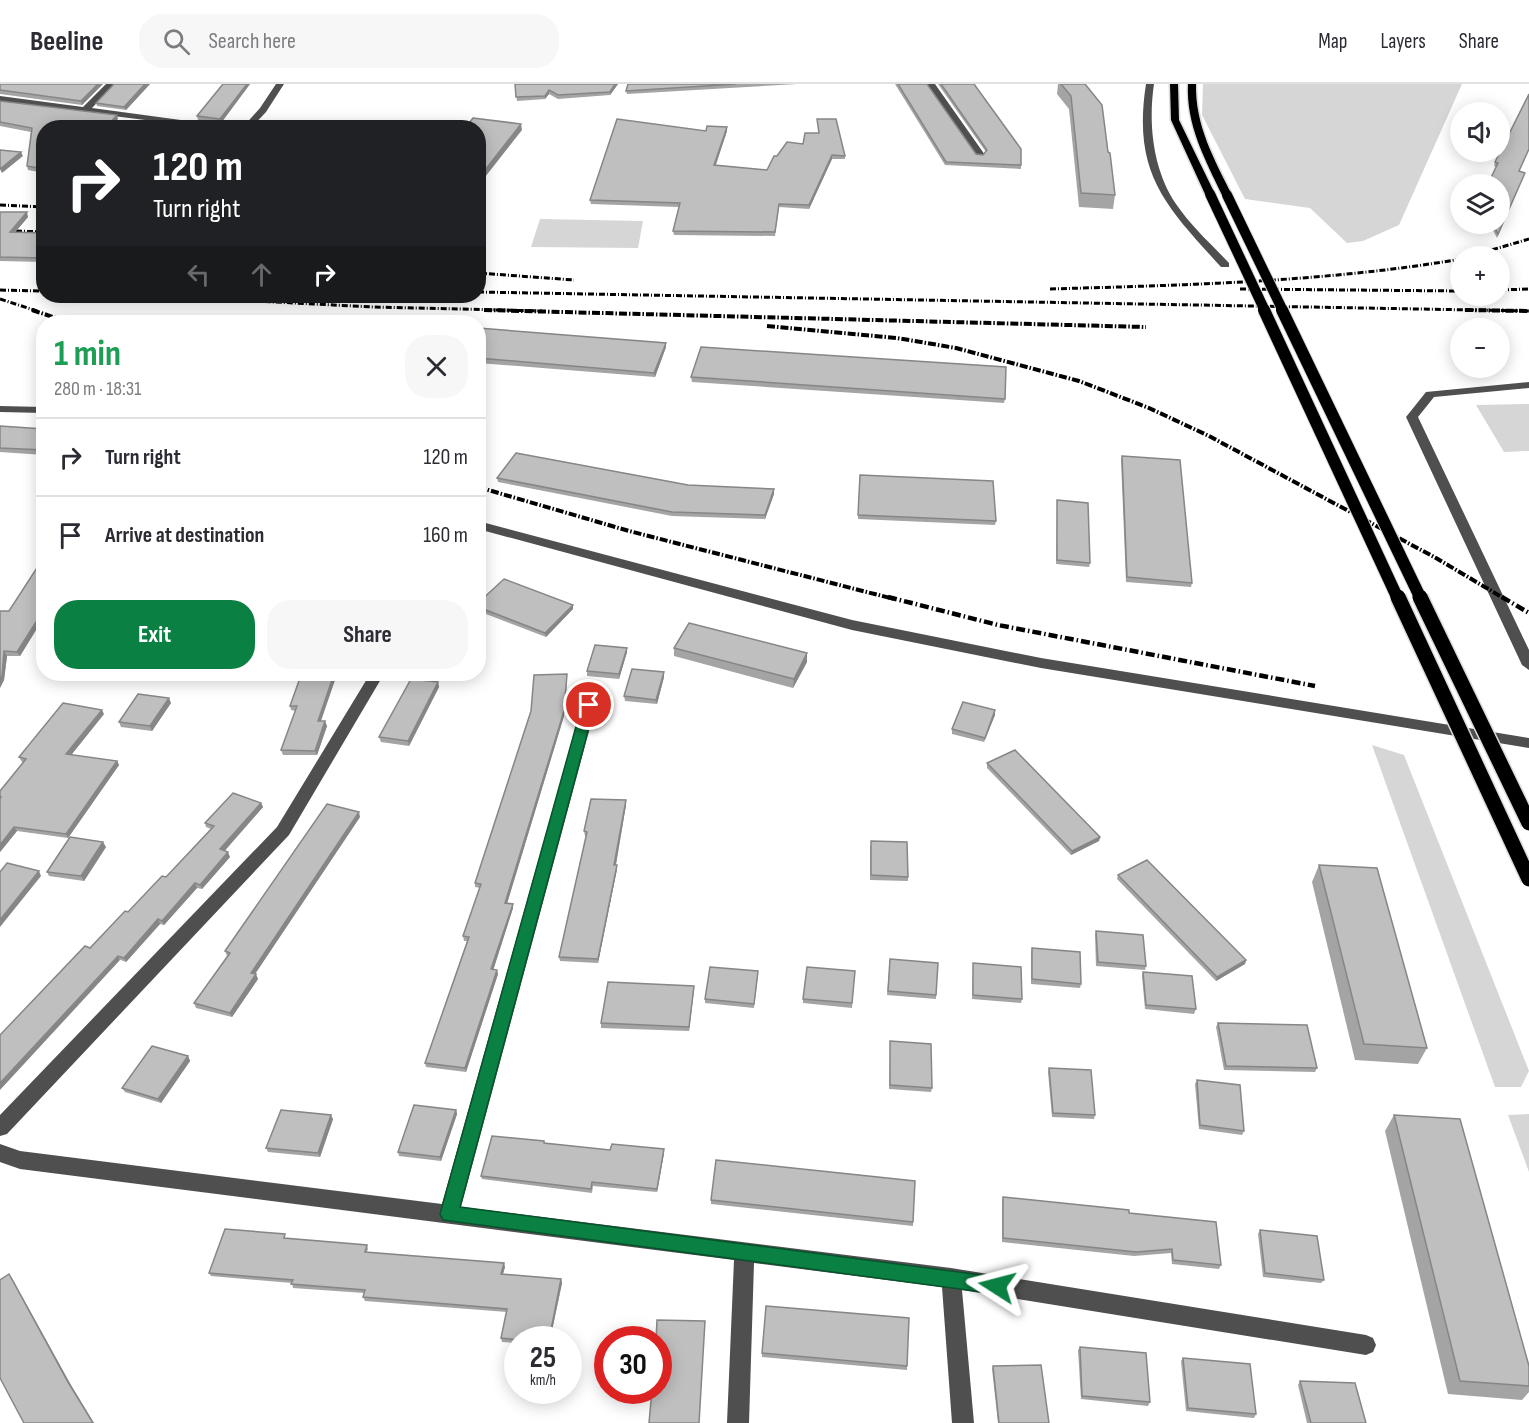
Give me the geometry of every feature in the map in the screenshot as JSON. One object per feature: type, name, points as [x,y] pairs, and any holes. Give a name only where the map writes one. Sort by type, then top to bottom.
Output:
[{"type":"main road","points":[[1174,84],[1175,120],[1529,879]]},
{"type":"main road","points":[[1192,84],[1190,96],[1195,124],[1227,195],[1529,823]]},
{"type":"street","points":[[86,109],[111,84]]},
{"type":"street","points":[[254,120],[280,84]]},
{"type":"street","points":[[931,84],[980,155]]},
{"type":"street","points":[[1150,84],[1147,99],[1148,130],[1156,170],[1166,195],[1225,266]]},
{"type":"street","points":[[0,99],[173,120]]},
{"type":"street","points":[[1529,385],[1430,394],[1412,417],[1529,665]]},
{"type":"street","points":[[0,409],[36,410]]},
{"type":"street","points":[[486,527],[852,625],[1041,663],[1529,743]]},
{"type":"street","points":[[0,1128],[283,831],[372,681]]},
{"type":"street","points":[[449,1214],[589,705]]},
{"type":"street","points":[[0,1153],[20,1160],[951,1278],[1366,1345]]},
{"type":"street","points":[[738,1423],[744,1252]]},
{"type":"street","points":[[951,1278],[963,1423]]},
{"type":"shaded area","points":[[1203,84],[1462,84],[1454,102],[1450,102],[1450,111],[1399,225],[1363,241],[1347,243],[1310,208],[1245,199],[1202,115]]},
{"type":"shaded area","points":[[540,219],[643,221],[638,248],[531,247]]},
{"type":"shaded area","points":[[1529,404],[1529,451],[1504,452],[1476,405]]},
{"type":"shaded area","points":[[1372,745],[1404,755],[1529,1071],[1521,1087],[1495,1087]]},
{"type":"shaded area","points":[[1529,1114],[1529,1172],[1508,1115]]},
{"type":"building","points":[[0,84],[98,84],[81,101],[0,90]]},
{"type":"building","points":[[114,84],[145,84],[124,107],[96,103]]},
{"type":"building","points":[[223,84],[247,84],[220,119],[197,116]]},
{"type":"building","points":[[515,84],[615,84],[610,92],[558,95],[549,90],[545,96],[516,97]]},
{"type":"building","points":[[628,84],[736,84],[626,91]]},
{"type":"building","points":[[898,84],[927,84],[976,154],[983,155],[987,150],[941,84],[974,84],[1021,149],[1021,165],[946,162]]},
{"type":"building","points":[[1061,84],[1085,84],[1102,105],[1115,195],[1081,193],[1071,96]]},
{"type":"building","points":[[1529,94],[1529,149],[1519,171],[1525,173],[1510,207],[1510,174],[1493,174],[1498,163],[1495,162],[1510,162],[1510,132]]},
{"type":"building","points":[[0,101],[117,115],[113,120],[36,120],[36,168],[27,166],[32,128],[0,122]]},
{"type":"building","points":[[473,118],[521,124],[486,169],[486,120],[471,120]]},
{"type":"building","points":[[617,119],[706,131],[707,126],[727,127],[714,165],[767,170],[774,156],[777,156],[787,142],[803,144],[805,133],[819,133],[817,119],[836,119],[845,156],[832,155],[809,205],[779,204],[775,232],[673,231],[680,203],[590,200]]},
{"type":"building","points":[[0,150],[21,152],[0,169]]},
{"type":"building","points":[[0,212],[27,212],[10,232],[36,233],[36,258],[0,257]]},
{"type":"building","points":[[486,329],[666,343],[654,373],[486,359]]},
{"type":"building","points":[[701,347],[1006,367],[1005,399],[691,377]]},
{"type":"building","points":[[0,426],[36,428],[36,450],[0,448]]},
{"type":"building","points":[[516,453],[688,485],[774,489],[765,515],[672,512],[497,478]]},
{"type":"building","points":[[1122,456],[1180,460],[1192,583],[1127,577]]},
{"type":"building","points":[[860,475],[993,481],[996,521],[858,515]]},
{"type":"building","points":[[1057,500],[1088,503],[1090,563],[1057,560]]},
{"type":"building","points":[[36,569],[36,622],[17,652],[4,651],[0,679],[0,611],[9,611]]},
{"type":"building","points":[[504,579],[573,605],[545,633],[486,610],[486,596]]},
{"type":"building","points":[[689,623],[807,653],[794,679],[674,648]]},
{"type":"building","points":[[595,645],[627,648],[619,674],[587,671]]},
{"type":"building","points":[[632,669],[664,672],[656,700],[624,696]]},
{"type":"building","points":[[567,674],[564,711],[505,903],[513,904],[491,969],[497,970],[465,1068],[425,1063],[469,937],[463,936],[481,884],[475,883],[531,711],[534,675]]},
{"type":"building","points":[[299,681],[332,681],[318,721],[325,721],[315,751],[281,750],[297,706],[290,706]]},
{"type":"building","points":[[410,681],[438,682],[408,741],[379,737]]},
{"type":"building","points":[[138,694],[169,698],[150,726],[119,722]]},
{"type":"building","points":[[963,702],[995,710],[985,738],[952,729]]},
{"type":"building","points":[[63,703],[102,710],[66,754],[117,761],[66,834],[14,827],[0,845],[0,791],[26,759],[19,757]]},
{"type":"building","points":[[1015,750],[1100,837],[1072,851],[987,763]]},
{"type":"building","points":[[233,793],[261,803],[220,849],[228,852],[200,885],[195,883],[162,921],[158,919],[124,958],[118,956],[0,1083],[0,1035],[85,946],[90,948],[162,876],[166,877],[214,826],[205,823]]},
{"type":"building","points":[[591,799],[626,800],[614,865],[617,865],[598,959],[559,957],[587,832],[584,831]]},
{"type":"building","points":[[327,804],[359,812],[251,973],[256,974],[230,1013],[194,1003],[230,953],[225,951]]},
{"type":"building","points":[[70,837],[103,842],[81,876],[47,872]]},
{"type":"building","points":[[871,841],[907,842],[908,877],[871,875]]},
{"type":"building","points":[[1147,860],[1246,960],[1217,977],[1118,875]]},
{"type":"building","points":[[7,863],[39,871],[0,920],[0,872]]},
{"type":"building","points":[[1319,865],[1377,868],[1427,1048],[1364,1044]]},
{"type":"building","points":[[1096,931],[1143,935],[1146,966],[1098,962]]},
{"type":"building","points":[[1032,948],[1080,952],[1081,984],[1032,979]]},
{"type":"building","points":[[890,959],[938,963],[936,995],[888,991]]},
{"type":"building","points":[[973,963],[1021,967],[1022,999],[973,995]]},
{"type":"building","points":[[710,967],[758,971],[754,1004],[705,999]]},
{"type":"building","points":[[807,967],[855,971],[852,1003],[803,999]]},
{"type":"building","points":[[1143,972],[1192,976],[1196,1009],[1146,1005]]},
{"type":"building","points":[[608,982],[694,986],[689,1027],[601,1023]]},
{"type":"building","points":[[1218,1023],[1307,1025],[1317,1068],[1226,1066]]},
{"type":"building","points":[[890,1041],[931,1044],[932,1088],[890,1085]]},
{"type":"building","points":[[152,1046],[188,1056],[158,1099],[122,1088]]},
{"type":"building","points":[[1049,1068],[1091,1070],[1095,1115],[1053,1113]]},
{"type":"building","points":[[1197,1080],[1240,1085],[1244,1131],[1200,1125]]},
{"type":"building","points":[[414,1105],[456,1110],[440,1157],[398,1152]]},
{"type":"building","points":[[281,1110],[331,1115],[318,1153],[266,1148]]},
{"type":"building","points":[[1394,1115],[1460,1119],[1529,1366],[1529,1386],[1460,1381]]},
{"type":"building","points":[[492,1136],[610,1150],[612,1144],[664,1149],[657,1189],[592,1182],[591,1189],[481,1176]]},
{"type":"building","points":[[716,1160],[915,1181],[913,1222],[711,1200]]},
{"type":"building","points":[[1003,1197],[1216,1222],[1221,1265],[1173,1260],[1172,1249],[1136,1252],[1003,1238]]},
{"type":"building","points":[[225,1229],[285,1234],[284,1238],[367,1245],[365,1252],[504,1263],[501,1274],[561,1279],[552,1326],[504,1326],[504,1338],[501,1338],[507,1309],[363,1297],[365,1290],[291,1284],[293,1280],[209,1273]]},
{"type":"building","points":[[1260,1230],[1317,1236],[1324,1280],[1265,1273]]},
{"type":"building","points":[[9,1274],[93,1423],[24,1423],[0,1378],[0,1280]]},
{"type":"building","points":[[766,1306],[909,1318],[907,1366],[762,1353]]},
{"type":"building","points":[[657,1320],[705,1321],[699,1423],[649,1423],[651,1404],[672,1404],[672,1326],[657,1326]]},
{"type":"building","points":[[1080,1347],[1146,1353],[1150,1402],[1082,1396]]},
{"type":"building","points":[[1183,1358],[1250,1364],[1256,1414],[1188,1408]]},
{"type":"building","points":[[1041,1365],[1049,1423],[999,1423],[993,1366]]},
{"type":"building","points":[[1300,1381],[1355,1383],[1366,1423],[1311,1423]]},
{"type":"railway","points":[[0,205],[36,207]]},
{"type":"railway","points":[[16,231],[36,232]]},
{"type":"railway","points":[[1505,246],[1529,239]]},
{"type":"railway","points":[[1050,289],[1308,278],[1450,261]]},
{"type":"railway","points":[[486,274],[574,280]]},
{"type":"railway","points":[[1240,289],[1450,291]]},
{"type":"railway","points":[[1510,290],[1529,289]]},
{"type":"railway","points":[[0,290],[36,291]]},
{"type":"railway","points":[[486,292],[1529,311],[1465,310]]},
{"type":"railway","points":[[0,299],[37,311]]},
{"type":"railway","points":[[294,303],[542,311]]},
{"type":"railway","points":[[32,310],[47,315]]},
{"type":"railway","points":[[484,310],[1146,327]]},
{"type":"railway","points":[[767,326],[897,338],[956,348],[1079,381],[1149,408],[1209,436],[1436,558],[1505,599]]},
{"type":"railway","points":[[486,489],[629,531],[894,599]]},
{"type":"railway","points":[[888,597],[998,625],[1315,686]]},
{"type":"railway","points":[[1502,597],[1529,613]]},
{"type":"route","points":[[589,705],[449,1214],[951,1278],[997,1286]]}]
